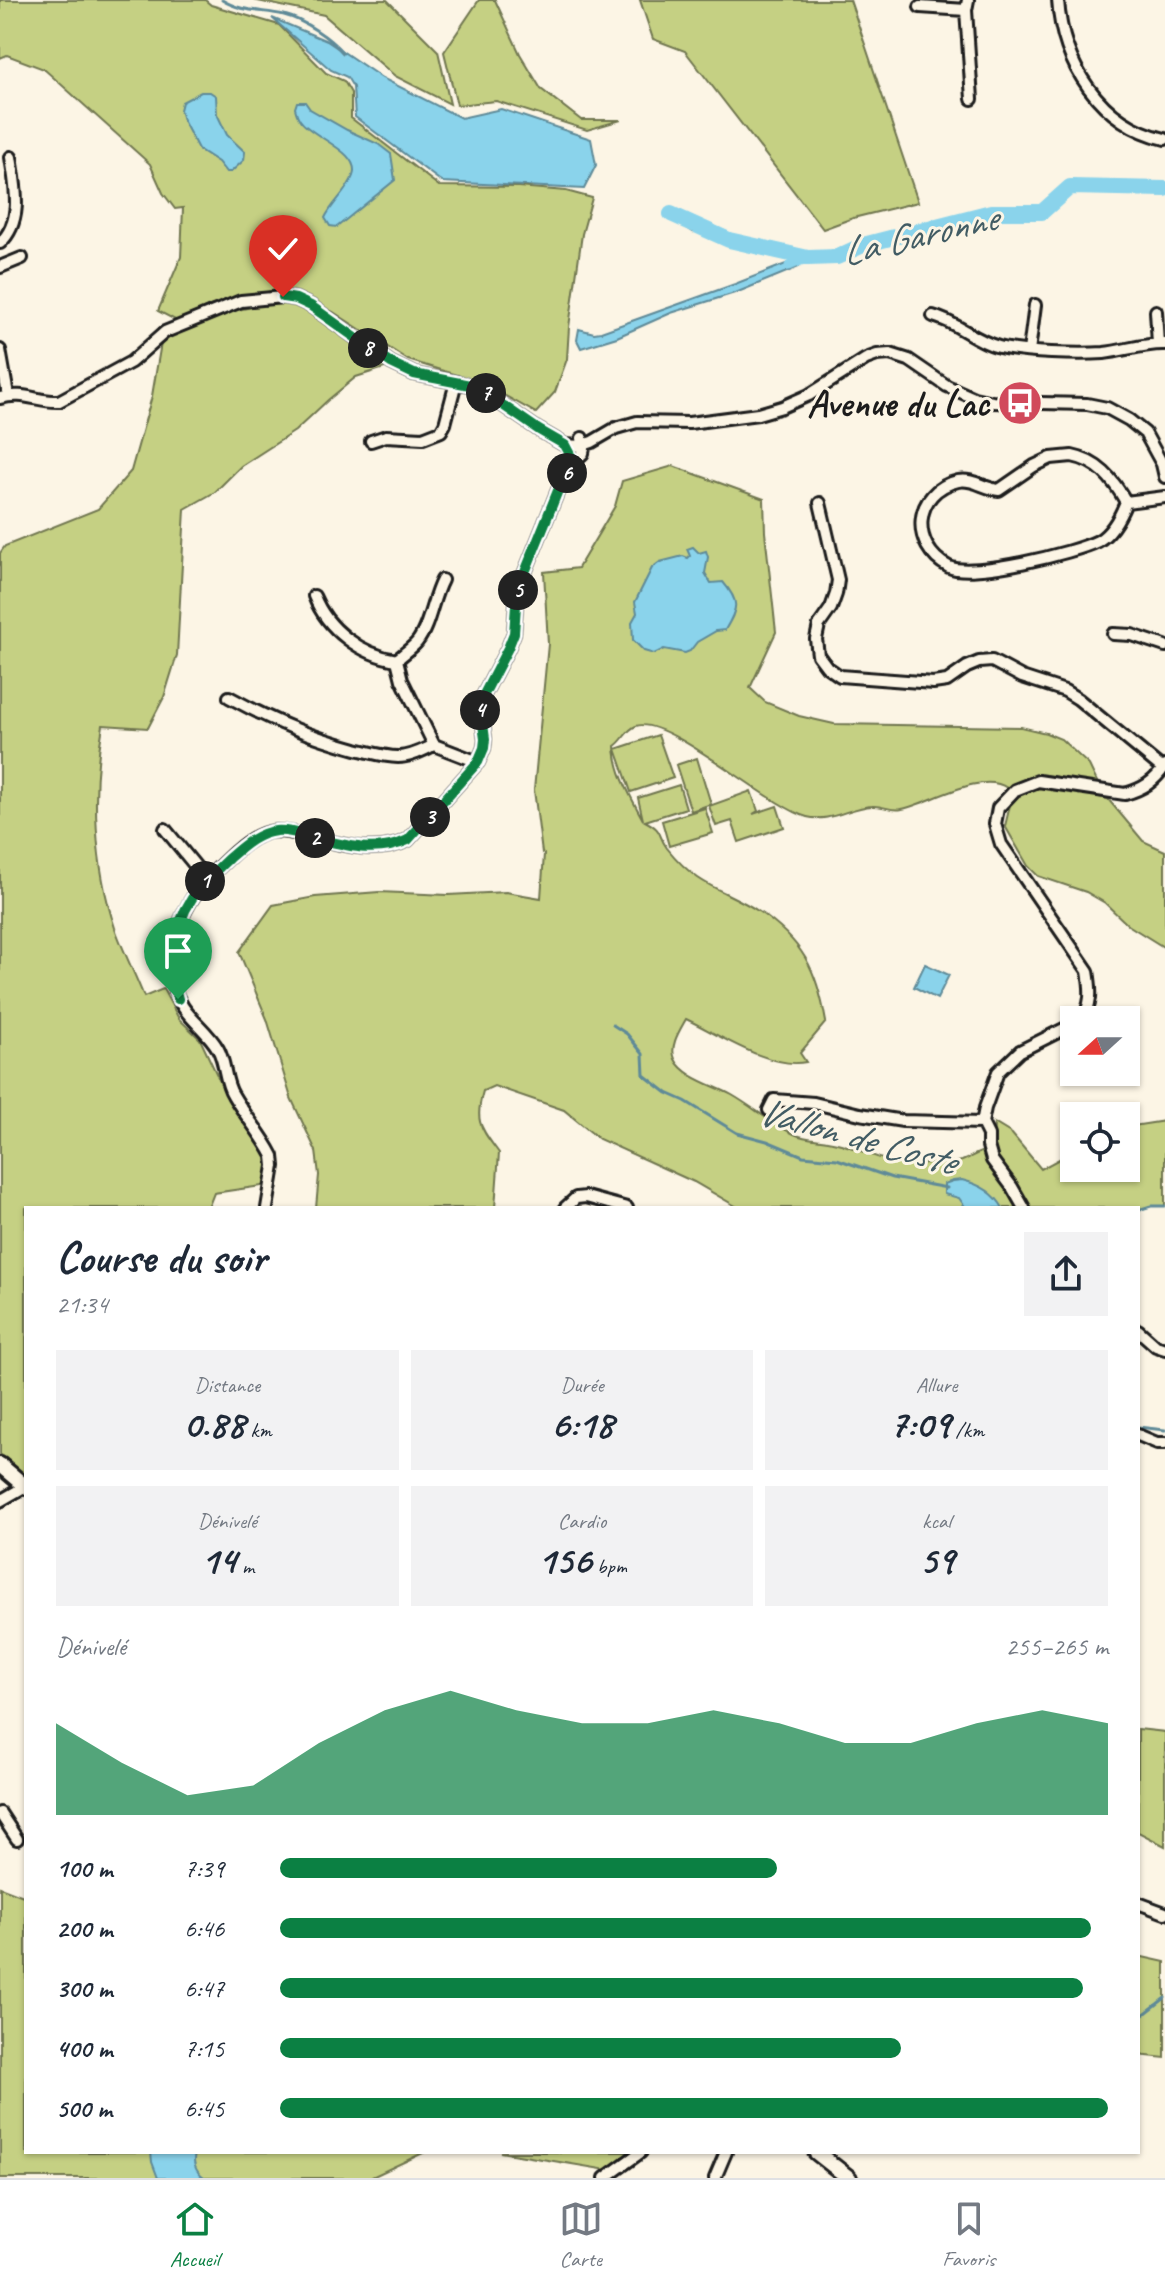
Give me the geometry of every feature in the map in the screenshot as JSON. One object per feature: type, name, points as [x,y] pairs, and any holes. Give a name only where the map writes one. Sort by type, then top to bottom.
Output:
[{"type":"main road","points":[[0,1465],[24,1484]]},
{"type":"main road","points":[[819,2154],[849,2178]]},
{"type":"street","points":[[1058,0],[1063,39],[1091,92],[1126,123],[1165,139]]},
{"type":"street","points":[[920,7],[967,5],[972,99]]},
{"type":"street","points":[[0,243],[6,237],[17,205],[11,157]]},
{"type":"street","points":[[0,267],[22,258]]},
{"type":"street","points":[[0,350],[4,397],[17,394],[59,401],[131,362],[174,327],[241,301],[270,297],[296,299],[311,306],[391,363],[414,374],[475,386],[539,430],[576,443],[637,422],[689,423],[758,414],[809,395],[866,359],[890,354],[909,360],[947,386],[974,398],[992,402],[1087,404],[1107,408],[1145,433],[1162,464],[1165,477]]},
{"type":"street","points":[[1029,351],[1035,305]]},
{"type":"street","points":[[933,316],[947,320],[975,338],[998,347],[1103,353],[1161,344],[1156,311]]},
{"type":"street","points":[[371,441],[386,436],[423,438],[441,431],[456,382]]},
{"type":"street","points":[[267,1206],[273,1156],[233,1095],[218,1049],[178,999],[172,977],[178,924],[190,899],[206,879],[253,839],[278,831],[355,847],[393,847],[408,840],[421,827],[478,762],[485,739],[480,702],[514,633],[517,592],[561,483],[574,462],[576,443]]},
{"type":"street","points":[[1072,456],[1088,459],[1102,470],[1126,502],[1113,528],[1100,540],[1077,549],[987,570],[950,568],[935,557],[919,521],[933,493],[949,484],[962,480],[999,490],[1051,458],[1072,456]]},
{"type":"street","points":[[1126,502],[1165,497]]},
{"type":"street","points":[[820,503],[838,580],[831,608],[819,625],[816,639],[818,655],[827,667],[840,676],[933,683],[947,681],[979,662],[992,661],[1022,677],[1065,691],[1078,699],[1164,768],[1150,784],[1125,794],[1038,781],[1010,792],[998,808],[995,824],[1001,844],[1088,971],[1091,986],[1088,1006]]},
{"type":"street","points":[[314,596],[330,624],[361,648],[382,658],[397,660],[422,633],[434,594],[442,580]]},
{"type":"street","points":[[1113,634],[1132,635],[1165,646]]},
{"type":"street","points":[[397,660],[402,680],[434,745],[478,762]]},
{"type":"street","points":[[229,697],[274,721],[324,740],[375,754],[399,757],[416,754],[434,745]]},
{"type":"street","points":[[165,829],[206,879]]},
{"type":"street","points":[[1023,1206],[992,1160],[988,1135],[982,1123],[985,1108],[998,1072],[1020,1051],[1060,1031]]},
{"type":"street","points":[[769,1110],[774,1100],[814,1103],[903,1121],[982,1123]]},
{"type":"street","points":[[567,1206],[576,1198],[586,1197],[620,1206]]},
{"type":"street","points":[[1140,1332],[1156,1346],[1165,1349]]},
{"type":"street","points":[[1140,1436],[1165,1443]]},
{"type":"street","points":[[0,1501],[24,1487]]},
{"type":"street","points":[[0,1813],[17,1839]]},
{"type":"street","points":[[1140,1904],[1165,1913]]},
{"type":"street","points":[[605,2178],[638,2154]]},
{"type":"street","points":[[715,2178],[725,2154]]},
{"type":"green space","points":[[0,0],[205,0],[211,5],[279,25],[326,73],[344,81],[351,93],[351,118],[439,186],[518,187],[566,191],[592,198],[582,234],[567,359],[555,392],[536,413],[482,383],[408,360],[333,312],[280,289],[212,305],[177,321],[158,311],[181,257],[183,208],[175,209],[163,193],[150,164],[44,69],[7,55],[0,58]]},
{"type":"green space","points":[[253,0],[387,0],[438,51],[450,104],[395,76],[324,15]]},
{"type":"green space","points":[[479,0],[495,0],[520,54],[541,89],[581,120],[621,120],[587,130],[496,101],[457,105],[444,52]]},
{"type":"green space","points":[[640,0],[850,0],[918,202],[823,229],[685,51],[653,39]]},
{"type":"green space","points":[[291,300],[388,367],[356,377],[295,431],[241,466],[215,492],[185,509],[177,655],[164,697],[148,728],[103,725],[96,801],[99,853],[108,904],[118,937],[144,997],[163,989],[179,1019],[200,1039],[224,1090],[271,1149],[269,1185],[214,1193],[209,1206],[24,1206],[24,1478],[0,1454],[0,553],[5,546],[98,509],[131,471],[152,396],[161,343],[192,325],[239,309]]},
{"type":"green space","points":[[673,466],[764,499],[776,632],[750,688],[765,702],[799,716],[834,724],[1021,727],[1061,739],[1089,765],[1099,786],[1039,776],[1007,788],[996,784],[969,785],[902,809],[872,806],[815,818],[790,810],[694,747],[651,726],[636,726],[615,746],[621,775],[643,820],[638,798],[679,785],[686,808],[645,821],[658,830],[667,848],[694,875],[751,906],[797,946],[806,958],[818,987],[826,1022],[800,1053],[806,1062],[792,1063],[761,1056],[686,1019],[673,1049],[679,1065],[692,1076],[732,1095],[799,1136],[837,1143],[901,1163],[957,1162],[984,1151],[1018,1206],[736,1206],[694,1182],[599,1139],[564,1110],[494,1086],[483,1091],[479,1118],[499,1153],[495,1206],[316,1206],[319,1175],[316,1151],[291,1098],[267,1019],[239,952],[273,905],[315,897],[379,892],[448,895],[506,892],[541,898],[544,854],[534,790],[548,644],[544,572],[578,568],[615,506],[622,481]]},
{"type":"green space","points":[[658,735],[673,778],[631,792],[616,749]]},
{"type":"green space","points":[[697,758],[711,804],[691,811],[676,765]]},
{"type":"green space","points":[[1044,785],[1108,799],[1143,841],[1165,851],[1165,948],[1128,925],[1105,903],[1086,892],[1038,876],[1028,866],[1005,826],[1012,797]]},
{"type":"green space","points":[[751,791],[758,811],[753,814],[777,806],[784,827],[739,842],[732,821],[716,826],[709,806]]},
{"type":"green space","points":[[705,808],[713,833],[669,846],[662,821]]},
{"type":"green space","points":[[1165,1121],[1165,1206],[1140,1209],[1140,1206],[1029,1206],[993,1149],[994,1123],[1012,1134],[1041,1169],[1060,1159],[1060,1182],[1140,1182],[1140,1125]]},
{"type":"green space","points":[[1140,1729],[1165,1732],[1165,1846],[1140,1833]]},
{"type":"green space","points":[[0,1887],[24,1896],[24,2154],[421,2154],[370,2178],[0,2178]]},
{"type":"green space","points":[[1140,1956],[1165,1962],[1165,2058],[1140,2055]]},
{"type":"green space","points":[[512,2154],[630,2154],[607,2170]]},
{"type":"water","points":[[272,18],[327,41],[382,78],[461,118],[501,109],[591,139],[596,165],[584,189],[442,182],[355,117],[353,87],[347,77],[331,70]]},
{"type":"water","points":[[201,92],[216,96],[217,114],[227,135],[245,152],[244,160],[231,172],[226,172],[218,162],[198,149],[183,120],[180,110],[182,102]]},
{"type":"water","points":[[297,102],[305,102],[310,109],[378,144],[391,154],[395,180],[337,227],[330,226],[325,218],[350,182],[354,167],[343,152],[300,120],[295,108]]},
{"type":"water","points":[[672,212],[699,220],[693,232],[670,217]]},
{"type":"water","points":[[796,260],[799,267],[738,292],[671,313],[617,337],[581,348],[577,340],[579,329],[601,332]]},
{"type":"water","points":[[693,547],[699,553],[706,551],[705,573],[711,583],[723,582],[735,600],[733,616],[725,630],[716,631],[685,653],[664,649],[654,654],[644,651],[633,640],[632,622],[637,613],[635,602],[652,568],[660,562],[683,556],[688,558],[687,549]]},
{"type":"water","points":[[925,964],[949,975],[937,999],[914,987]]},
{"type":"water","points":[[962,1180],[986,1190],[1002,1206],[965,1206],[959,1198],[944,1194],[944,1184]]},
{"type":"water","points":[[151,2154],[195,2154],[195,2166],[204,2178],[158,2178]]},
{"type":"waterway","points":[[222,0],[237,7],[300,21],[343,53]]},
{"type":"waterway","name":"La Garonne","points":[[671,214],[729,240],[808,258],[837,257],[863,245],[991,212],[1042,212],[1070,187],[1165,189]]},
{"type":"waterway","points":[[789,266],[808,258]]},
{"type":"waterway","name":"Vallon de Coste","points":[[613,1025],[627,1034],[643,1054],[644,1075],[667,1093],[737,1133],[803,1156],[837,1159],[892,1178],[947,1188]]},
{"type":"waterway","name":"Vallon de Coste","points":[[1140,1209],[1165,1206]]},
{"type":"waterway","points":[[1140,1427],[1165,1430]]},
{"type":"waterway","points":[[1140,2017],[1165,1998]]},
{"type":"place","name":"Avenue du Lac","points":[[1020,403]]},
{"type":"route","points":[[178,999],[172,977],[176,933],[183,911],[206,879],[239,849],[253,839],[278,831],[355,847],[393,847],[408,840],[478,762],[485,739],[480,702],[514,633],[517,592],[561,483],[574,462],[565,445],[475,386],[414,374],[391,363],[311,306],[283,297]]}]
